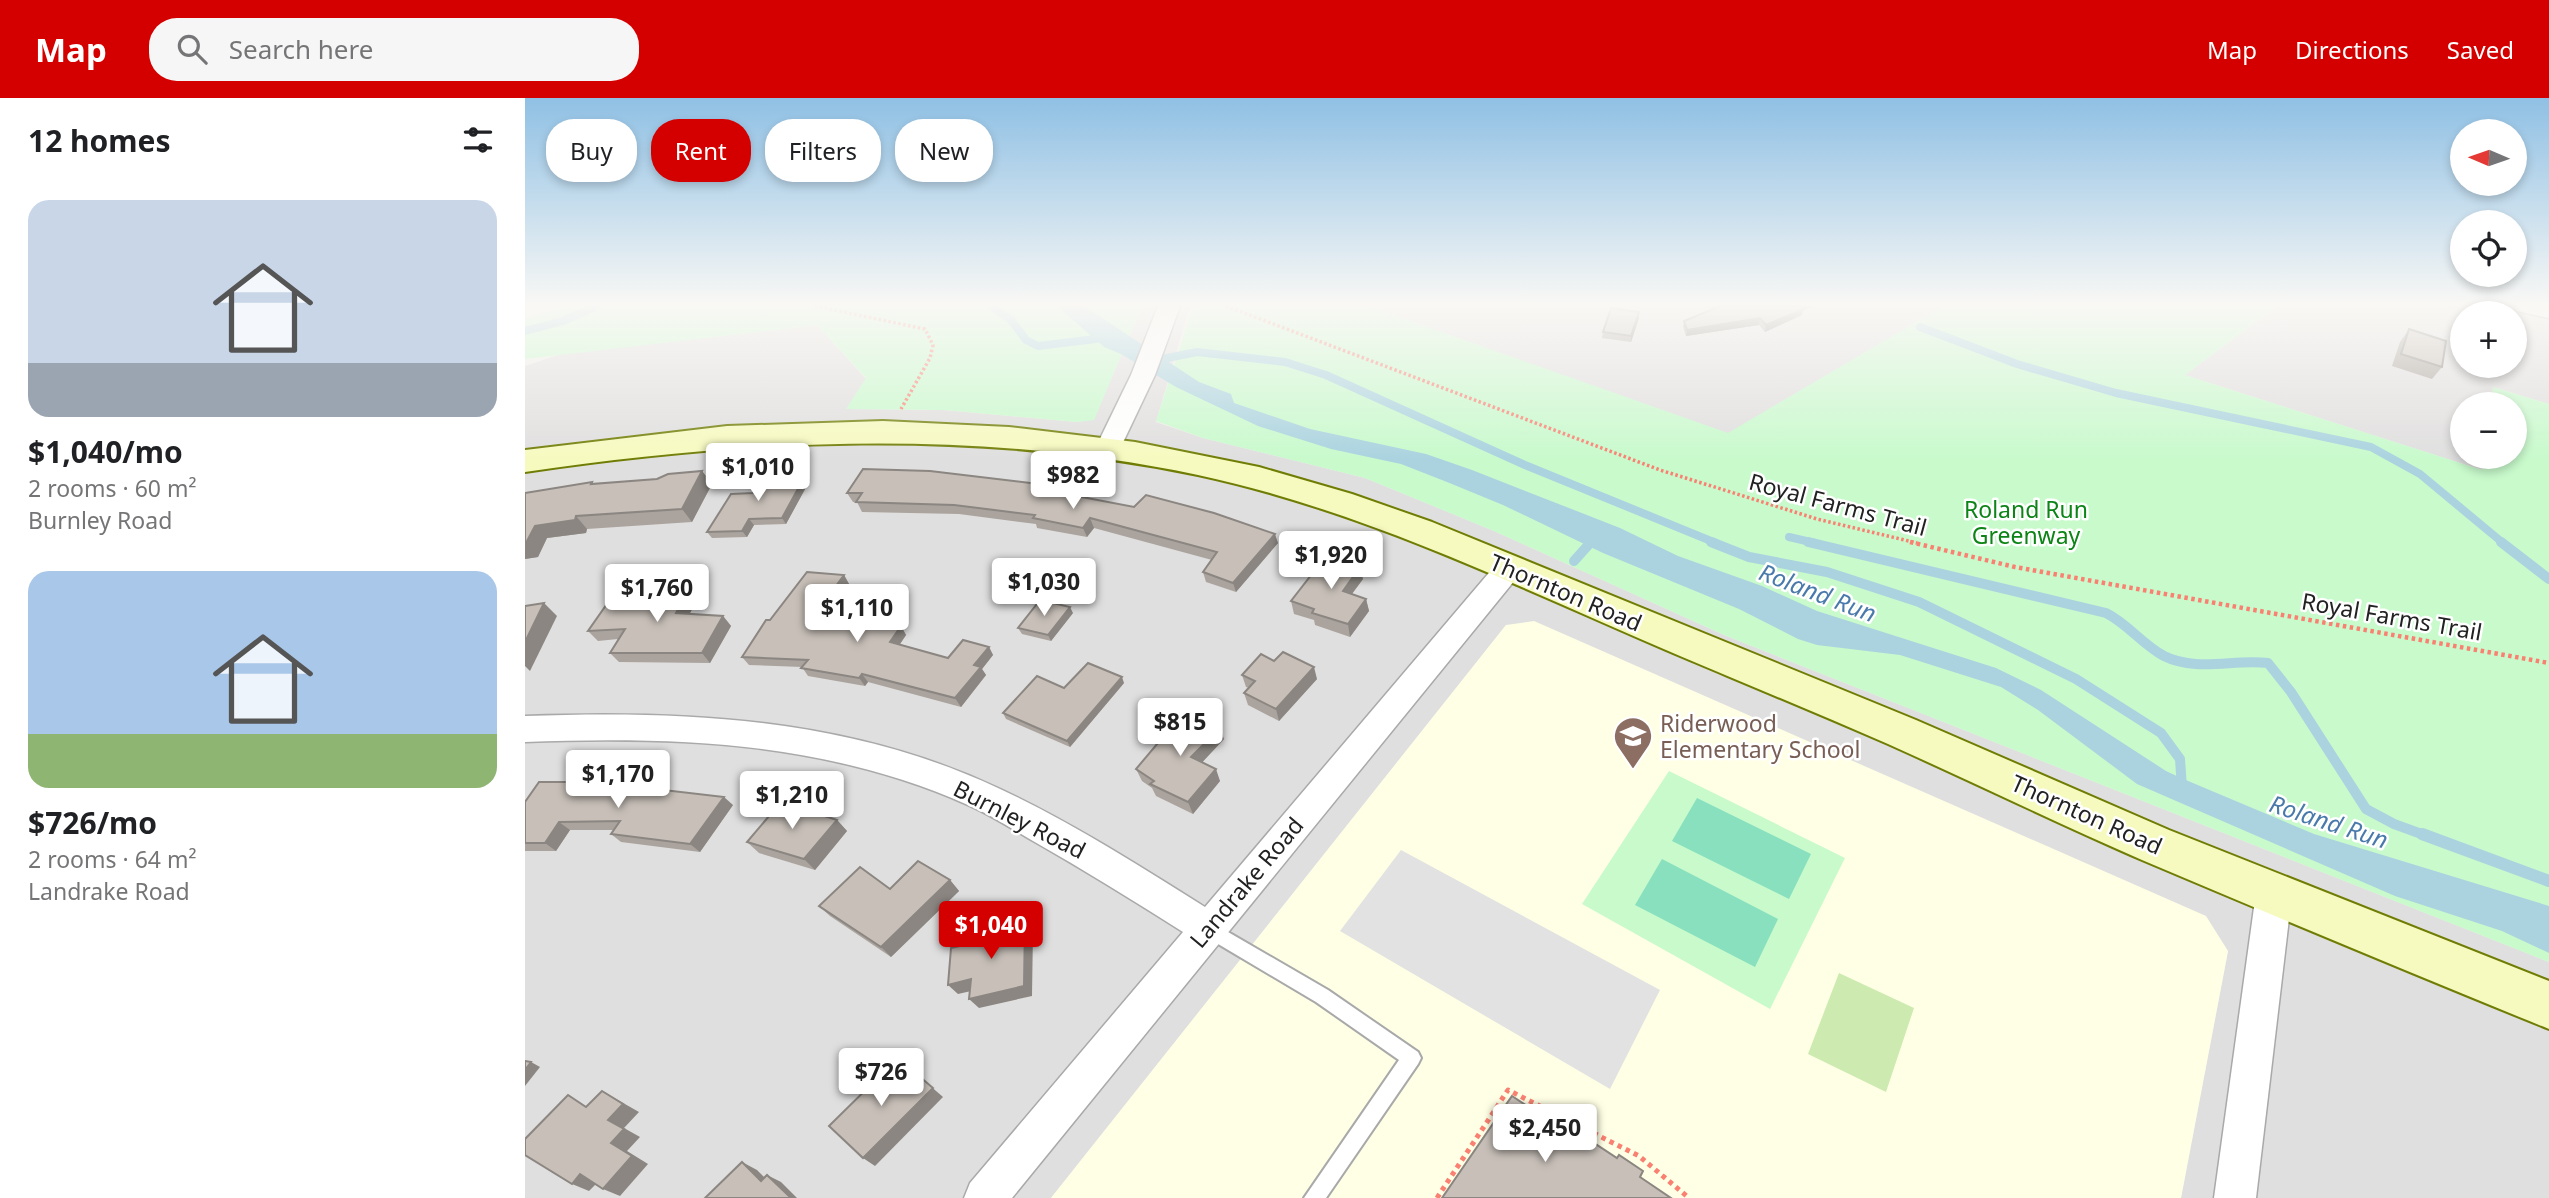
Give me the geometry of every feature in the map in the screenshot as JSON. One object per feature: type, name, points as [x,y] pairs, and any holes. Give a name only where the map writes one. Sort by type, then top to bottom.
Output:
[{"type":"street","points":[[1108,449],[1150,357]]},
{"type":"street","name":"Thornton Road","points":[[525,461],[636,445],[754,435],[820,432],[955,435],[1108,449],[1210,467],[1323,497],[1420,531],[1510,568],[1902,732],[2153,844],[2331,914],[2549,1005]]},
{"type":"street","name":"Landrake Road","points":[[985,1198],[1510,568]]},
{"type":"street","name":"Burnley Road","points":[[525,729],[622,724],[735,730],[784,735],[911,767],[981,794],[1095,858],[1208,928]]},
{"type":"street","points":[[2235,1198],[2274,893]]},
{"type":"lane","points":[[1208,928],[1322,996],[1412,1058],[1314,1198]]},
{"type":"path","points":[[899,412],[930,357]]},
{"type":"path","name":"Royal Farms Trail","points":[[1362,357],[1660,470],[1817,519],[2015,566],[2549,663]]},
{"type":"path","points":[[1437,1198],[1508,1090],[1639,1156],[1689,1198]]},
{"type":"shaded area","points":[[551,357],[846,357],[866,379],[847,409],[944,410],[1077,422],[1094,419],[1120,357],[1175,357],[1156,422],[1203,438],[1365,478],[1494,531],[1724,635],[2549,962],[2549,1198],[2181,1198],[2228,951],[1506,625],[1051,1198],[525,1198],[525,366]]},
{"type":"shaded area","points":[[1494,357],[1877,357],[1750,438],[1713,434]]},
{"type":"shaded area","points":[[2209,357],[2450,357],[2450,378],[2527,378],[2527,357],[2549,357],[2549,404],[2527,397],[2527,392],[2509,392],[2493,387],[2492,392],[2450,392],[2450,460],[2185,375]]},
{"type":"shaded area","name":"Riderwood Elementary School","points":[[1534,621],[2206,916],[2228,951],[2181,1198],[1051,1198],[1506,625]]},
{"type":"shaded area","points":[[1401,850],[1660,990],[1610,1089],[1340,931]]},
{"type":"green space","points":[[847,357],[1120,357],[1094,420],[1077,422],[944,410],[846,409],[866,378]]},
{"type":"green space","name":"Roland Run Greenway","points":[[1176,357],[1514,357],[1728,433],[1856,357],[2209,357],[2185,375],[2450,460],[2450,469],[2527,469],[2527,397],[2549,404],[2549,962],[1724,635],[1494,531],[1365,478],[1203,438],[1156,421]]},
{"type":"green space","name":"Roland Run Greenway","points":[[2493,387],[2509,392],[2492,392]]},
{"type":"green space","points":[[1669,771],[1845,858],[1770,1009],[1582,904]]},
{"type":"green space","points":[[1697,798],[1811,854],[1789,899],[1672,841]]},
{"type":"green space","points":[[1662,859],[1778,919],[1755,967],[1635,905]]},
{"type":"green space","points":[[1839,973],[1914,1008],[1886,1092],[1808,1054]]},
{"type":"water","name":"Roland Run","points":[[1127,357],[1162,357],[1199,382],[1231,394],[1234,403],[1310,429],[1426,454],[1620,528],[1678,556],[1762,586],[1817,611],[1996,668],[2041,690],[2181,778],[2314,834],[2549,906],[2549,953],[2502,931],[2395,896],[2137,784],[2038,710],[2001,687],[1900,655],[1817,645],[1798,639],[1739,609],[1603,553],[1503,505],[1447,482],[1401,464],[1331,449],[1258,426],[1176,387]]},
{"type":"building","points":[[2412,357],[2443,357],[2442,367]]},
{"type":"building","points":[[863,469],[930,471],[1047,485],[1086,492],[1082,497],[1134,507],[1146,495],[1214,513],[1275,534],[1233,583],[1203,572],[1217,552],[1090,518],[1083,528],[1033,518],[1035,515],[954,505],[856,502],[862,493],[847,493]]},
{"type":"building","points":[[702,471],[682,509],[576,516],[575,520],[535,526],[525,545],[525,493],[592,482],[591,484],[657,479],[668,474]]},
{"type":"building","points":[[806,474],[782,518],[749,519],[742,531],[707,532],[731,494],[753,493],[764,475]]},
{"type":"building","points":[[1326,556],[1360,567],[1343,591],[1366,599],[1348,624],[1312,613],[1314,609],[1291,601]]},
{"type":"building","points":[[807,572],[844,575],[816,613],[901,626],[890,642],[948,658],[963,640],[989,647],[974,665],[981,667],[955,698],[862,674],[859,678],[801,668],[808,660],[742,657],[766,620],[770,620]]},
{"type":"building","points":[[658,584],[691,584],[676,613],[723,616],[702,653],[610,653],[625,629],[588,631],[609,601],[648,600]]},
{"type":"building","points":[[1040,600],[1070,607],[1048,635],[1018,628]]},
{"type":"building","points":[[544,603],[525,642],[525,606]]},
{"type":"building","points":[[1283,652],[1314,667],[1276,709],[1244,693],[1255,681],[1242,675],[1261,654],[1274,661]]},
{"type":"building","points":[[1088,663],[1122,677],[1067,741],[1003,713],[1037,676],[1064,688]]},
{"type":"building","points":[[1185,711],[1220,728],[1191,757],[1216,769],[1188,802],[1150,784],[1154,781],[1136,769]]},
{"type":"building","points":[[539,782],[595,782],[724,797],[690,844],[611,834],[620,821],[559,822],[545,843],[525,843],[525,802]]},
{"type":"building","points":[[781,802],[837,820],[804,859],[747,842]]},
{"type":"building","points":[[918,861],[950,880],[881,947],[819,906],[860,867],[890,889]]},
{"type":"building","points":[[1025,921],[1024,986],[969,999],[971,979],[948,985],[951,948],[973,943],[973,933]]},
{"type":"building","points":[[898,1058],[933,1088],[863,1158],[829,1126]]},
{"type":"building","points":[[602,1091],[623,1104],[608,1120],[624,1129],[611,1143],[632,1156],[603,1189],[580,1174],[572,1184],[525,1155],[525,1139],[568,1095],[586,1107]]},
{"type":"building","points":[[1512,1096],[1556,1125],[1559,1120],[1617,1158],[1619,1155],[1643,1171],[1640,1177],[1671,1198],[1442,1198]]},
{"type":"building","points":[[742,1162],[761,1181],[767,1175],[791,1198],[705,1198]]},
{"type":"waterway","points":[[1152,361],[1170,357]]},
{"type":"waterway","points":[[1244,357],[1285,362],[1326,375],[1525,465],[1716,543]]},
{"type":"waterway","points":[[2000,357],[2116,393],[2371,447],[2420,474],[2503,543]]},
{"type":"waterway","points":[[1590,543],[1595,537]]},
{"type":"waterway","points":[[1789,537],[1815,543]]},
{"type":"waterway","points":[[1574,561],[1591,542]]},
{"type":"waterway","points":[[1711,542],[1749,557],[1827,572],[1919,602],[2076,679],[2161,733],[2180,759],[2182,788]]},
{"type":"waterway","points":[[1808,542],[2106,613],[2156,651],[2176,661],[2202,664],[2268,663],[2291,692],[2366,809],[2394,824],[2427,836]]},
{"type":"waterway","points":[[2501,542],[2549,579]]},
{"type":"waterway","points":[[2422,834],[2549,881]]},
{"type":"place","name":"Riderwood Elementary School","points":[[1633,770]]}]
